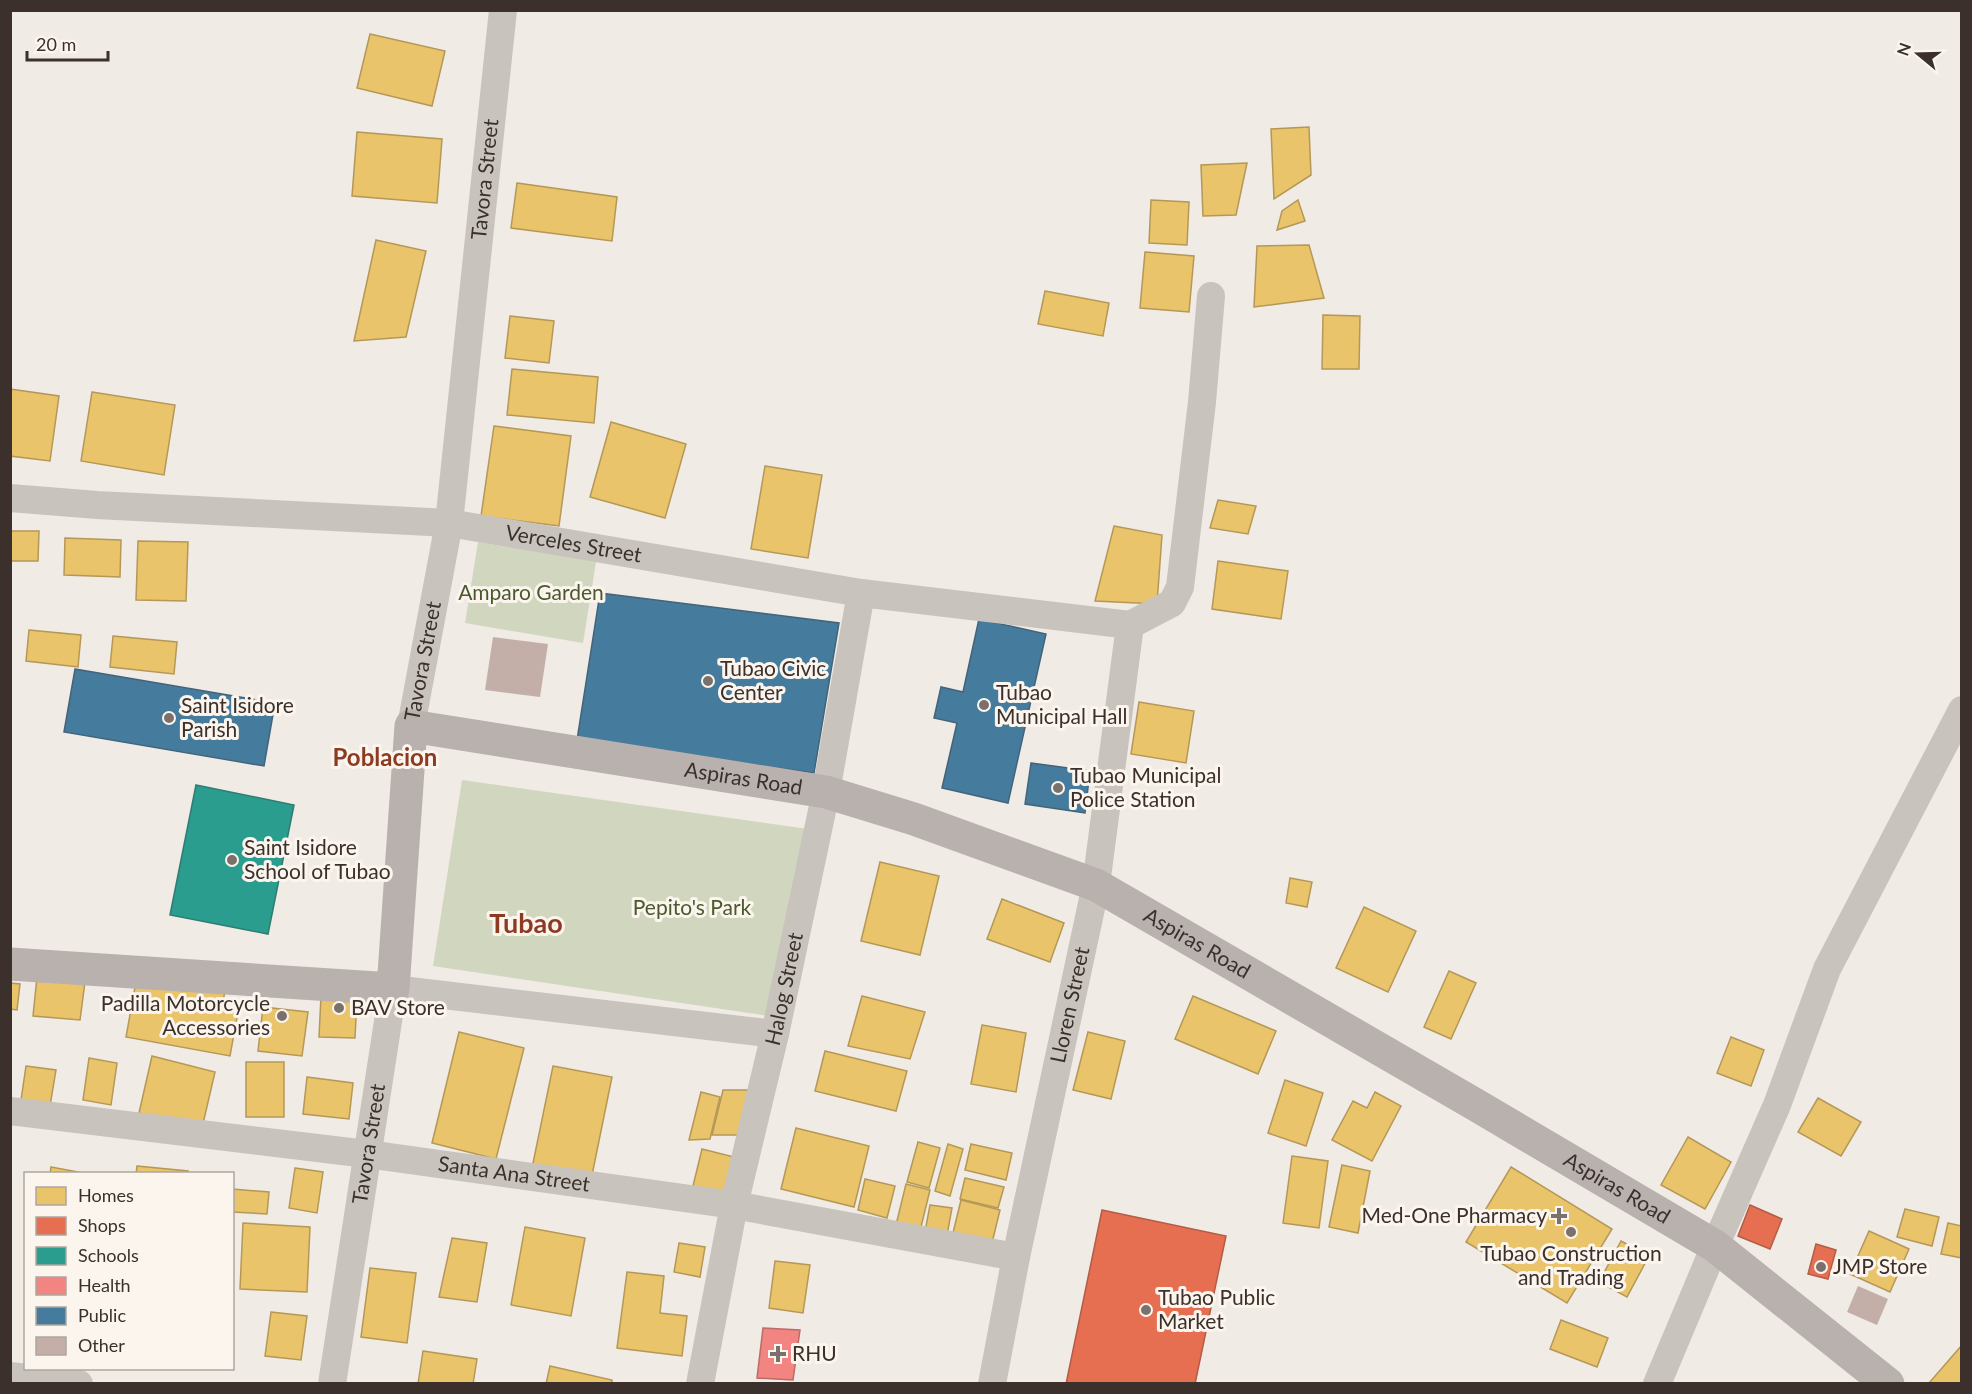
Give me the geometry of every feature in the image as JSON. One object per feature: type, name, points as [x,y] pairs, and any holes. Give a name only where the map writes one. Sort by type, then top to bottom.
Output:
[{"type":"main road","name":"Aspiras Road","points":[[411,726],[826,792],[914,819],[1096,885],[1715,1246],[1888,1383]]},
{"type":"main road","name":"Tavora Street","points":[[393,989],[411,726]]},
{"type":"main road","points":[[10,964],[393,989]]},
{"type":"street","name":"Tavora Street","points":[[411,726],[449,523],[503,10]]},
{"type":"street","points":[[1130,625],[1172,603],[1180,587],[1202,402],[1211,296]]},
{"type":"street","name":"Verceles Street","points":[[10,498],[97,505],[449,523],[861,593],[1130,625]]},
{"type":"street","name":"Halog Street","points":[[700,1383],[734,1204],[775,1034],[826,792],[861,593]]},
{"type":"street","name":"Lloren Street","points":[[992,1383],[1016,1257],[1096,885],[1130,625]]},
{"type":"street","points":[[1657,1383],[1777,1106],[1827,969],[1962,710]]},
{"type":"street","name":"Tavora Street","points":[[332,1383],[393,989]]},
{"type":"street","points":[[393,989],[775,1034]]},
{"type":"street","name":"Santa Ana Street","points":[[10,1111],[367,1154],[734,1204],[1016,1257]]},
{"type":"street","points":[[10,1376],[79,1383]]},
{"type":"green space","name":"Amparo Garden","points":[[478,542],[596,562],[583,643],[465,623]]},
{"type":"green space","name":"Pepito's Park","points":[[462,780],[808,829],[775,1017],[433,966]]},
{"type":"building: Homes","points":[[370,34],[445,51],[432,106],[357,88]]},
{"type":"building: Homes","points":[[1309,127],[1311,175],[1274,199],[1271,129]]},
{"type":"building: Homes","points":[[357,132],[442,139],[437,203],[352,196]]},
{"type":"building: Homes","points":[[1247,163],[1236,215],[1203,216],[1201,165]]},
{"type":"building: Homes","points":[[517,183],[617,197],[612,241],[511,228]]},
{"type":"building: Homes","points":[[1151,200],[1189,202],[1187,245],[1149,243]]},
{"type":"building: Homes","points":[[1298,200],[1305,221],[1277,230],[1282,211]]},
{"type":"building: Homes","points":[[376,240],[426,251],[406,337],[354,341]]},
{"type":"building: Homes","points":[[1309,245],[1324,298],[1254,307],[1257,246]]},
{"type":"building: Homes","points":[[1145,252],[1194,256],[1189,312],[1140,308]]},
{"type":"building: Homes","points":[[1045,291],[1109,303],[1103,336],[1038,324]]},
{"type":"building: Homes","points":[[1323,315],[1360,316],[1359,369],[1322,369]]},
{"type":"building: Homes","points":[[510,316],[554,321],[549,363],[505,358]]},
{"type":"building: Homes","points":[[512,369],[598,377],[594,423],[507,415]]},
{"type":"building: Homes","points":[[10,389],[59,396],[50,461],[10,456]]},
{"type":"building: Homes","points":[[92,392],[175,405],[164,475],[81,461]]},
{"type":"building: Homes","points":[[611,422],[686,444],[665,518],[590,497]]},
{"type":"building: Homes","points":[[494,426],[571,436],[559,526],[481,516]]},
{"type":"building: Homes","points":[[765,466],[822,475],[808,558],[751,549]]},
{"type":"building: Homes","points":[[1218,500],[1256,506],[1248,534],[1210,528]]},
{"type":"building: Homes","points":[[1114,526],[1162,535],[1157,604],[1095,601]]},
{"type":"building: Homes","points":[[10,531],[39,531],[38,561],[10,561]]},
{"type":"building: Homes","points":[[65,538],[121,540],[120,577],[64,575]]},
{"type":"building: Homes","points":[[138,541],[188,542],[186,601],[136,600]]},
{"type":"building: Homes","points":[[1218,561],[1288,571],[1281,619],[1212,609]]},
{"type":"building: Homes","points":[[29,630],[81,635],[78,667],[26,661]]},
{"type":"building: Homes","points":[[113,636],[177,642],[174,674],[110,667]]},
{"type":"building: Homes","points":[[1139,702],[1194,711],[1186,763],[1131,754]]},
{"type":"building: Homes","points":[[880,862],[939,876],[920,955],[861,941]]},
{"type":"building: Homes","points":[[1290,878],[1312,882],[1307,907],[1286,903]]},
{"type":"building: Homes","points":[[1002,899],[1064,923],[1050,962],[987,939]]},
{"type":"building: Homes","points":[[1364,907],[1416,931],[1388,992],[1336,968]]},
{"type":"building: Homes","points":[[1449,971],[1476,983],[1451,1039],[1424,1027]]},
{"type":"building: Homes","points":[[137,976],[225,992],[221,1008],[238,1012],[230,1056],[126,1037]]},
{"type":"building: Homes","points":[[37,977],[85,982],[80,1020],[33,1016]]},
{"type":"building: Homes","points":[[10,983],[20,984],[17,1010],[10,1009]]},
{"type":"building: Homes","points":[[321,996],[357,998],[355,1038],[319,1037]]},
{"type":"building: Homes","points":[[862,996],[925,1012],[910,1059],[848,1046]]},
{"type":"building: Homes","points":[[1193,996],[1276,1031],[1258,1074],[1175,1039]]},
{"type":"building: Homes","points":[[263,1007],[308,1012],[302,1056],[258,1051]]},
{"type":"building: Homes","points":[[982,1025],[1026,1033],[1016,1092],[971,1084]]},
{"type":"building: Homes","points":[[459,1032],[524,1048],[496,1159],[432,1143]]},
{"type":"building: Homes","points":[[1088,1032],[1125,1041],[1111,1099],[1073,1090]]},
{"type":"building: Homes","points":[[1731,1037],[1764,1050],[1751,1086],[1717,1073]]},
{"type":"building: Homes","points":[[825,1051],[907,1071],[896,1111],[815,1091]]},
{"type":"building: Homes","points":[[152,1056],[215,1072],[202,1128],[139,1113]]},
{"type":"building: Homes","points":[[89,1058],[117,1063],[111,1105],[83,1100]]},
{"type":"building: Homes","points":[[246,1062],[284,1062],[284,1117],[246,1117]]},
{"type":"building: Homes","points":[[26,1066],[56,1070],[49,1112],[20,1107]]},
{"type":"building: Homes","points":[[553,1066],[612,1077],[591,1180],[532,1168]]},
{"type":"building: Homes","points":[[307,1077],[353,1083],[349,1119],[303,1114]]},
{"type":"building: Homes","points":[[1285,1080],[1323,1093],[1306,1146],[1268,1133]]},
{"type":"building: Homes","points":[[723,1090],[754,1090],[745,1135],[712,1135]]},
{"type":"building: Homes","points":[[701,1092],[720,1097],[710,1139],[689,1140]]},
{"type":"building: Homes","points":[[1375,1092],[1401,1106],[1372,1161],[1332,1140],[1353,1101],[1367,1108]]},
{"type":"building: Homes","points":[[1818,1098],[1861,1122],[1841,1156],[1798,1132]]},
{"type":"building: Homes","points":[[796,1128],[869,1146],[854,1207],[781,1189]]},
{"type":"building: Homes","points":[[1688,1137],[1731,1162],[1705,1209],[1661,1185]]},
{"type":"building: Homes","points":[[918,1142],[940,1148],[929,1188],[907,1182]]},
{"type":"building: Homes","points":[[948,1144],[963,1149],[950,1196],[935,1191]]},
{"type":"building: Homes","points":[[971,1144],[1012,1153],[1006,1180],[965,1170]]},
{"type":"building: Homes","points":[[702,1149],[738,1158],[728,1198],[692,1190]]},
{"type":"building: Homes","points":[[1292,1156],[1328,1161],[1319,1228],[1283,1223]]},
{"type":"building: Homes","points":[[1342,1165],[1370,1171],[1358,1233],[1329,1227]]},
{"type":"building: Homes","points":[[137,1166],[188,1171],[188,1172],[136,1172]]},
{"type":"building: Homes","points":[[51,1167],[78,1172],[50,1172]]},
{"type":"building: Homes","points":[[1511,1167],[1612,1229],[1567,1303],[1466,1242]]},
{"type":"building: Homes","points":[[295,1168],[323,1172],[317,1213],[289,1208]]},
{"type":"building: Homes","points":[[965,1178],[1004,1187],[998,1208],[960,1199]]},
{"type":"building: Homes","points":[[865,1179],[895,1186],[887,1218],[858,1210]]},
{"type":"building: Homes","points":[[906,1184],[930,1190],[919,1235],[895,1229]]},
{"type":"building: Homes","points":[[234,1189],[269,1192],[267,1214],[234,1212]]},
{"type":"building: Homes","points":[[961,1200],[1000,1210],[991,1247],[952,1237]]},
{"type":"building: Homes","points":[[930,1205],[952,1208],[946,1241],[924,1237]]},
{"type":"building: Homes","points":[[1905,1209],[1939,1217],[1932,1246],[1897,1237]]},
{"type":"building: Homes","points":[[243,1223],[310,1227],[307,1292],[240,1289]]},
{"type":"building: Homes","points":[[1948,1223],[1962,1226],[1962,1258],[1941,1254]]},
{"type":"building: Homes","points":[[525,1227],[585,1238],[571,1316],[511,1305]]},
{"type":"building: Homes","points":[[1869,1231],[1909,1249],[1890,1292],[1850,1274]]},
{"type":"building: Homes","points":[[452,1238],[487,1243],[477,1302],[439,1297]]},
{"type":"building: Homes","points":[[1621,1241],[1649,1256],[1627,1297],[1599,1282]]},
{"type":"building: Homes","points":[[679,1243],[705,1247],[700,1277],[674,1272]]},
{"type":"building: Homes","points":[[775,1261],[810,1265],[803,1313],[769,1308]]},
{"type":"building: Homes","points":[[370,1268],[416,1273],[407,1343],[361,1337]]},
{"type":"building: Homes","points":[[627,1272],[664,1276],[660,1313],[687,1316],[682,1356],[617,1348]]},
{"type":"building: Homes","points":[[271,1312],[307,1316],[301,1360],[265,1356]]},
{"type":"building: Homes","points":[[1561,1320],[1608,1338],[1597,1367],[1550,1349]]},
{"type":"building: Homes","points":[[1962,1345],[1962,1384],[1929,1384],[1929,1383]]},
{"type":"building: Homes","points":[[423,1351],[477,1359],[473,1384],[418,1384]]},
{"type":"building: Homes","points":[[550,1366],[612,1380],[612,1384],[546,1384]]},
{"type":"building: Shops","points":[[1750,1205],[1782,1219],[1770,1249],[1738,1236]]},
{"type":"building: Shops","name":"Tubao Public Market","points":[[1102,1210],[1226,1236],[1195,1384],[1066,1384]]},
{"type":"building: Shops","points":[[1816,1244],[1836,1250],[1828,1279],[1808,1274]]},
{"type":"building: Schools","name":"Saint Isidore School of Tubao","points":[[196,785],[294,805],[268,934],[170,915]]},
{"type":"building: Health","name":"RHU","points":[[763,1328],[800,1330],[793,1380],[757,1378]]},
{"type":"building: Public","name":"Tubao Civic Center","points":[[600,593],[839,623],[814,773],[577,740]]},
{"type":"building: Public","name":"Tubao Municipal Hall","points":[[979,619],[1046,634],[1008,803],[942,788],[957,723],[934,718],[941,687],[963,692]]},
{"type":"building: Public","name":"Saint Isidore Parish","points":[[75,669],[275,703],[264,766],[64,732]]},
{"type":"building: Public","name":"Tubao Municipal Police Station","points":[[1031,763],[1090,771],[1085,813],[1025,804]]},
{"type":"building: Other","points":[[493,637],[548,644],[540,697],[485,690]]},
{"type":"building: Other","points":[[1858,1286],[1888,1299],[1877,1325],[1847,1312]]},
{"type":"place","name":"Tubao Civic Center","points":[[708,681]]},
{"type":"place","name":"Tubao Municipal Hall","points":[[984,705]]},
{"type":"place","name":"Saint Isidore Parish","points":[[169,718]]},
{"type":"place","name":"Tubao Municipal Police Station","points":[[1058,788]]},
{"type":"place","name":"Saint Isidore School of Tubao","points":[[232,860]]},
{"type":"place","name":"BAV Store","points":[[339,1008]]},
{"type":"place","name":"Padilla Motorcycle Accessories","points":[[282,1016]]},
{"type":"place","name":"Med-One Pharmacy","points":[[1559,1216]]},
{"type":"place","name":"Tubao Construction and Trading","points":[[1571,1232]]},
{"type":"place","name":"JMP Store","points":[[1821,1267]]},
{"type":"place","name":"Tubao Public Market","points":[[1146,1310]]},
{"type":"place","name":"RHU","points":[[778,1354]]},
{"type":"district","name":"Poblacion","points":[[385,758]]},
{"type":"district","name":"Tubao","points":[[526,924]]}]
